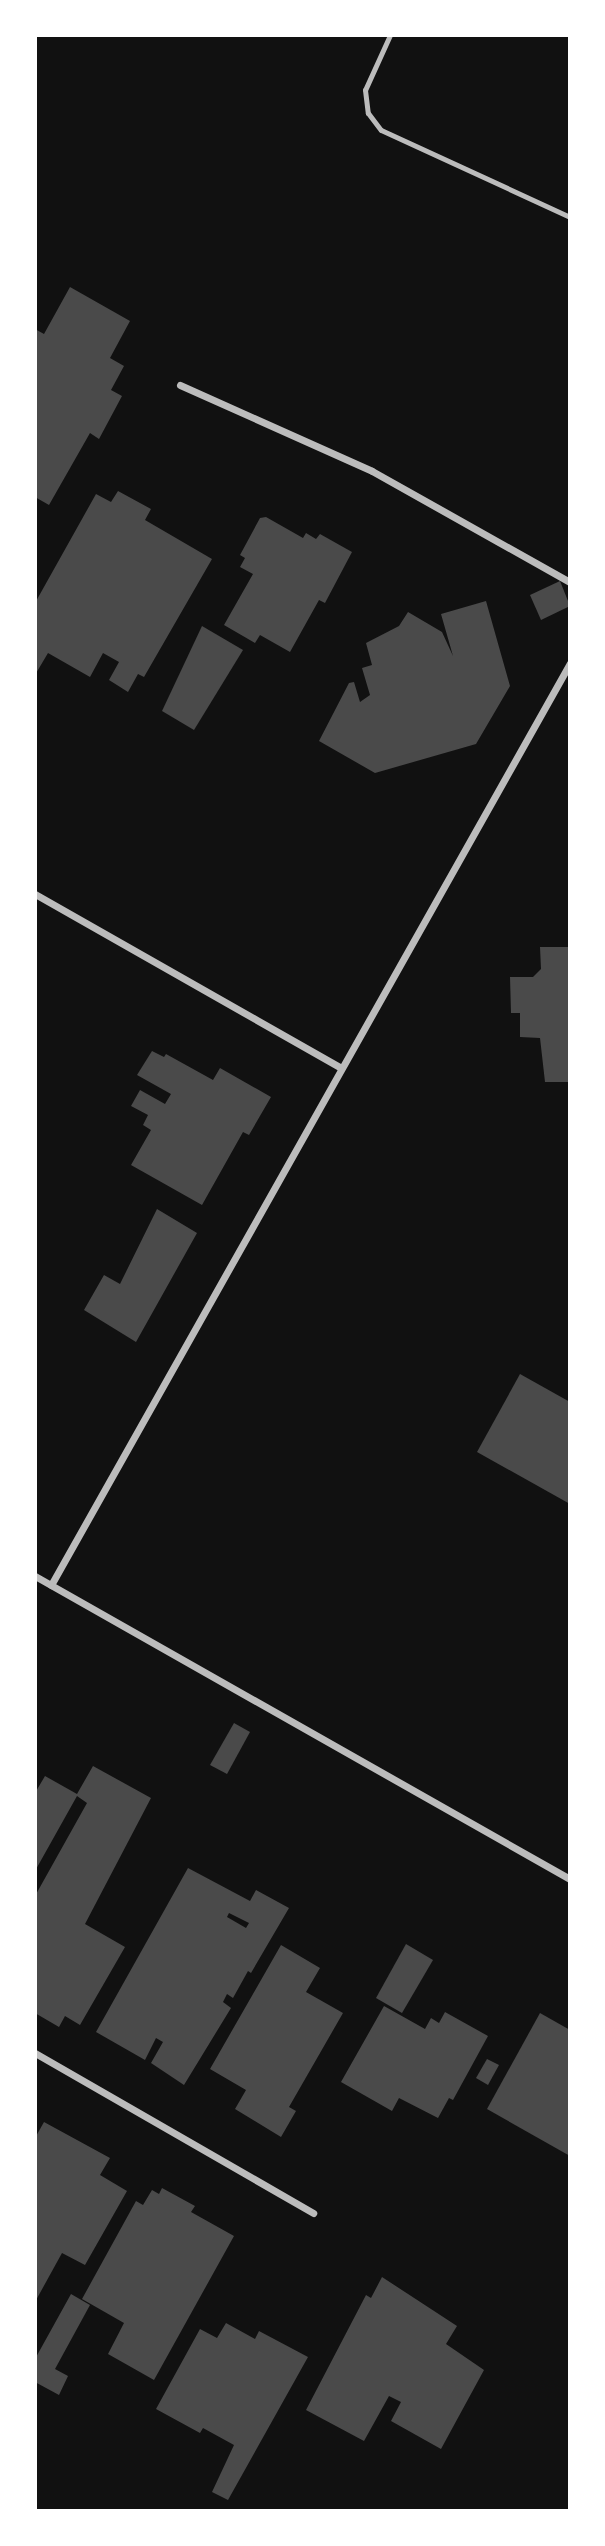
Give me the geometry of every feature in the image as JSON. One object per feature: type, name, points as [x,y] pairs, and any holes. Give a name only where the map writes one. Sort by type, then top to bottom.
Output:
[{"type":"street","points":[[180,385],[372,471],[570,582]]},
{"type":"street","points":[[51,1585],[340,1067],[570,663]]},
{"type":"street","points":[[35,894],[340,1067]]},
{"type":"street","points":[[35,1576],[570,1879]]},
{"type":"street","points":[[35,2053],[313,2213]]},
{"type":"lane","points":[[390,35],[365,90],[368,113],[381,130],[570,217]]},
{"type":"building","points":[[70,287],[130,321],[110,358],[124,366],[111,390],[122,396],[99,439],[90,433],[49,505],[35,497],[35,329],[44,334]]},
{"type":"building","points":[[118,491],[151,509],[145,520],[212,559],[144,677],[138,674],[128,692],[109,680],[119,662],[103,653],[90,677],[48,653],[35,675],[35,603],[96,494],[111,502]]},
{"type":"building","points":[[266,517],[303,538],[306,533],[316,539],[320,534],[352,552],[325,603],[319,600],[290,652],[260,635],[255,643],[224,625],[253,574],[240,567],[245,558],[240,555],[260,518]]},
{"type":"building","points":[[560,581],[570,606],[541,620],[530,595]]},
{"type":"building","points":[[486,601],[510,686],[476,744],[375,773],[319,741],[349,683],[354,682],[360,702],[370,695],[362,668],[372,665],[366,643],[399,626],[408,612],[442,632],[453,656],[441,614]]},
{"type":"building","points":[[202,626],[243,650],[194,730],[162,711]]},
{"type":"building","points":[[540,947],[570,947],[570,1082],[545,1082],[540,1038],[520,1037],[520,1013],[511,1013],[510,977],[533,977],[541,969]]},
{"type":"building","points":[[152,1051],[164,1057],[166,1054],[213,1080],[220,1068],[271,1097],[249,1135],[243,1132],[202,1205],[131,1165],[151,1130],[143,1125],[148,1115],[131,1106],[140,1090],[165,1104],[171,1094],[137,1075]]},
{"type":"building","points":[[157,1209],[197,1233],[136,1342],[84,1310],[104,1275],[120,1284]]},
{"type":"building","points":[[520,1374],[570,1402],[570,1504],[477,1452]]},
{"type":"building","points":[[234,1723],[250,1732],[227,1774],[210,1765]]},
{"type":"building","points":[[93,1766],[151,1798],[85,1924],[125,1947],[80,2025],[65,2016],[59,2027],[35,2013],[35,1896],[87,1803],[77,1796],[35,1871],[35,1793],[45,1776],[77,1794]]},
{"type":"building","points":[[188,1868],[250,1901],[256,1890],[289,1908],[233,1998],[227,1994],[223,2002],[231,2008],[184,2085],[151,2063],[163,2042],[156,2038],[145,2060],[96,2032]],"holes":[[[229,1913],[249,1923],[246,1928],[227,1917]]]},
{"type":"building","points":[[406,1944],[433,1960],[402,2013],[376,1998]]},
{"type":"building","points":[[281,1945],[320,1968],[306,1992],[343,2013],[289,2107],[296,2111],[281,2137],[235,2109],[246,2090],[210,2069]]},
{"type":"building","points":[[384,2006],[425,2029],[431,2018],[439,2023],[445,2012],[488,2036],[453,2100],[449,2098],[438,2118],[399,2098],[392,2111],[341,2082]]},
{"type":"building","points":[[540,2013],[570,2030],[570,2156],[487,2109]]},
{"type":"building","points":[[487,2059],[499,2065],[488,2085],[476,2078]]},
{"type":"building","points":[[44,2122],[110,2158],[100,2175],[127,2191],[85,2265],[62,2253],[35,2302],[35,2138]]},
{"type":"building","points":[[162,2188],[195,2206],[191,2212],[234,2236],[154,2380],[108,2354],[124,2323],[82,2299],[136,2201],[143,2205],[152,2190],[159,2194]]},
{"type":"building","points":[[382,2277],[457,2326],[446,2344],[484,2370],[441,2449],[391,2421],[401,2402],[389,2396],[364,2441],[306,2410],[366,2295],[371,2298]]},
{"type":"building","points":[[71,2294],[90,2305],[55,2369],[68,2376],[59,2395],[35,2382],[35,2359]]},
{"type":"building","points":[[226,2323],[255,2339],[259,2331],[308,2357],[228,2500],[212,2492],[234,2445],[203,2428],[200,2433],[156,2409],[200,2329],[217,2338]]}]
